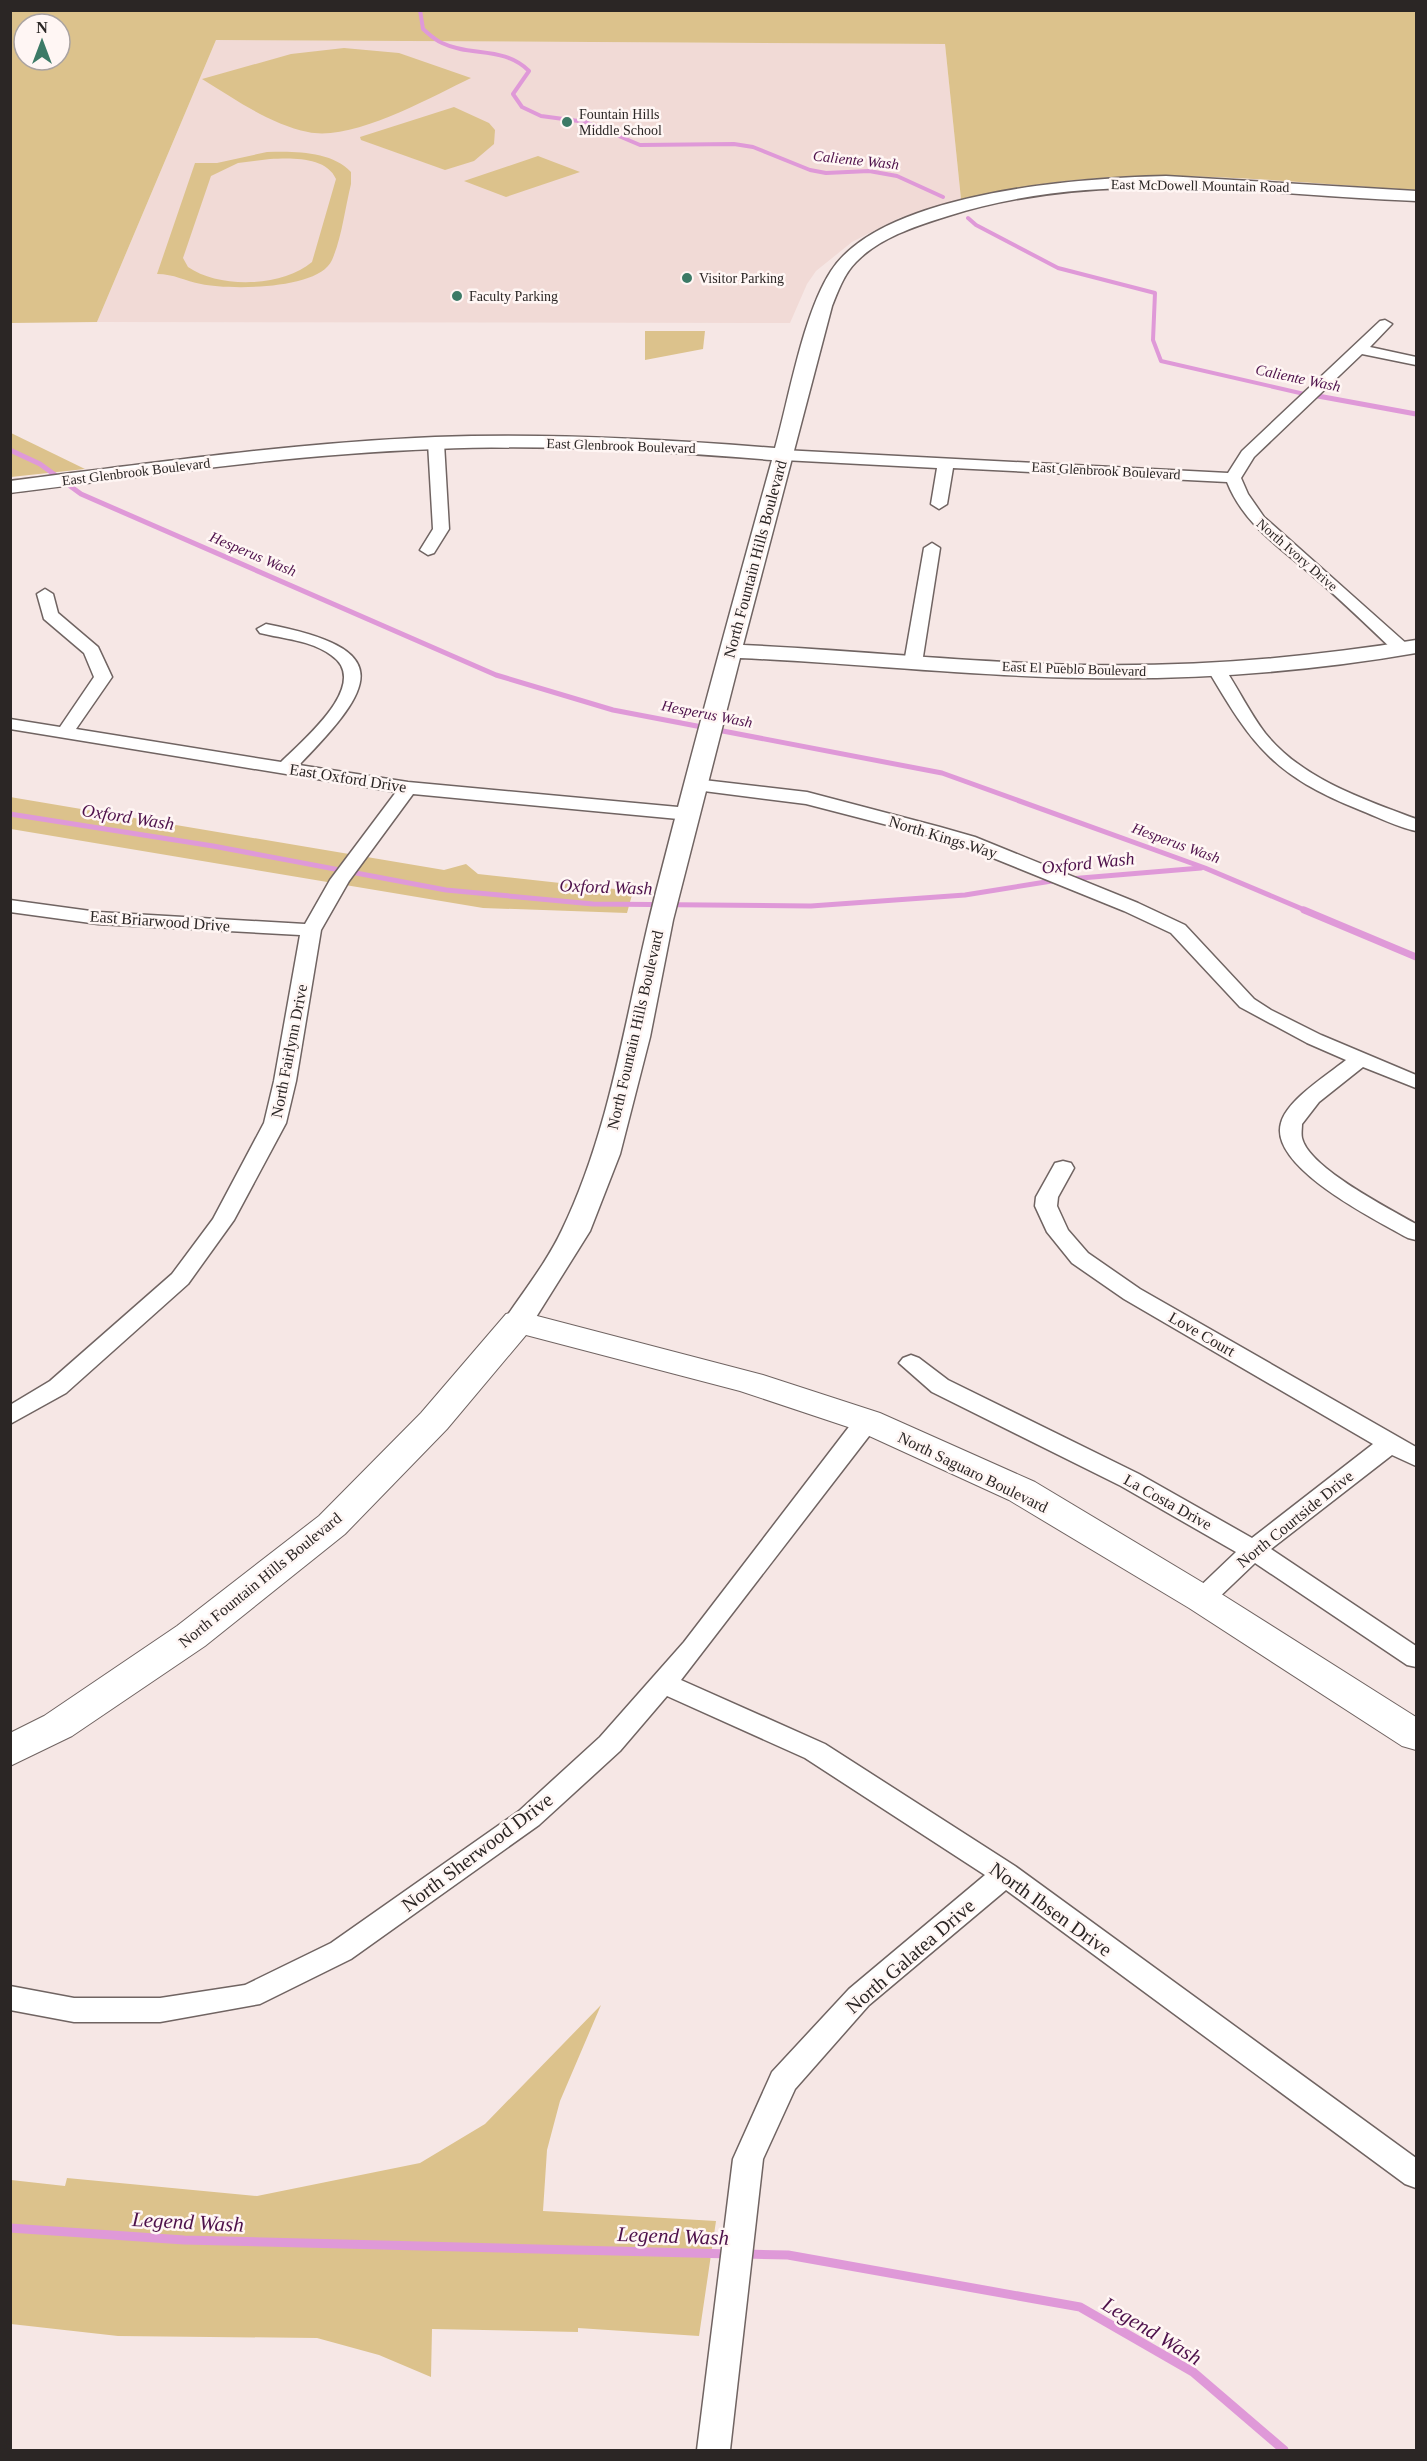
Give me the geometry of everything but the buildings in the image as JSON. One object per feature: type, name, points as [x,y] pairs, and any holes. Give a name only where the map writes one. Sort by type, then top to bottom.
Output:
[{"type":"main road","name":"North Saguaro Boulevard","points":[[518,1322],[751,1383],[867,1421],[1022,1491],[1202,1599],[1416,1736]]},
{"type":"main road","name":"North Fountain Hills Boulevard","points":[[10,1751],[66,1720],[191,1636],[332,1525],[434,1421],[518,1322]]},
{"type":"street","name":"East McDowell Mountain Road","points":[[819,318],[837,277],[850,259],[886,234],[976,202],[1069,186],[1146,183],[1416,196]]},
{"type":"street","name":"North Fountain Hills Boulevard","points":[[518,1322],[576,1231],[606,1154],[637,1037],[661,920],[695,785],[819,318]]},
{"type":"street","points":[[1233,478],[1248,454],[1385,324]]},
{"type":"street","points":[[1360,349],[1416,361]]},
{"type":"street","name":"East Glenbrook Boulevard","points":[[10,487],[322,451],[436,443],[633,446],[1233,478]]},
{"type":"street","points":[[428,550],[441,529],[436,443]]},
{"type":"street","points":[[939,504],[946,463]]},
{"type":"street","name":"North Ivory Drive","points":[[1233,478],[1239,497],[1253,518],[1409,648]]},
{"type":"street","points":[[913,663],[932,548]]},
{"type":"street","points":[[45,594],[50,615],[92,651],[103,677],[65,732]]},
{"type":"street","points":[[266,629],[312,639],[336,650],[350,662],[356,674],[353,692],[287,767]]},
{"type":"street","name":"East El Pueblo Boulevard","points":[[730,651],[1074,671],[1217,670],[1315,663],[1409,648]]},
{"type":"street","points":[[1217,670],[1245,719],[1278,756],[1310,778],[1354,801],[1416,825]]},
{"type":"street","name":"East Oxford Drive","points":[[10,724],[408,788],[688,814]]},
{"type":"street","name":"North Kings Way","points":[[695,785],[807,798],[968,841],[1131,907],[1178,929],[1247,1003],[1264,1014],[1416,1082]]},
{"type":"street","name":"North Fairlynn Drive","points":[[10,1416],[57,1387],[180,1279],[223,1220],[275,1123],[285,1081],[311,930],[340,879],[408,788]]},
{"type":"street","name":"East Briarwood Drive","points":[[10,906],[98,918],[311,930]]},
{"type":"street","points":[[1361,1059],[1305,1105],[1291,1125],[1291,1138],[1322,1176],[1416,1233]]},
{"type":"street","name":"Love Court","points":[[1063,1168],[1047,1197],[1046,1206],[1058,1232],[1080,1258],[1132,1294],[1416,1458]]},
{"type":"street","name":"La Costa Drive","points":[[911,1363],[940,1386],[1130,1480],[1253,1550],[1416,1658]]},
{"type":"street","name":"North Sherwood Drive","points":[[10,1998],[74,2010],[160,2010],[250,1996],[341,1951],[529,1818],[610,1744],[693,1649],[867,1421]]},
{"type":"street","name":"North Courtside Drive","points":[[1202,1599],[1253,1550],[1391,1443]]},
{"type":"street","name":"North Ibsen Drive","points":[[662,1683],[815,1751],[1005,1874],[1416,2175]]},
{"type":"street","name":"North Galatea Drive","points":[[713,2451],[748,2159],[783,2080],[859,1997],[1005,1874]]},
{"type":"shaded area","points":[[10,11],[1416,11],[1416,190],[1170,176],[1056,182],[961,199],[945,44],[216,40],[97,322],[11,323]]},
{"type":"shaded area","name":"Fountain Hills Middle School","points":[[216,40],[945,44],[961,199],[899,218],[852,242],[816,271],[807,284],[790,323],[97,322]]},
{"type":"shaded area","points":[[344,48],[399,53],[471,78],[391,116],[346,130],[326,133],[308,132],[280,123],[253,110],[202,79],[291,54]]},
{"type":"shaded area","points":[[454,107],[489,123],[495,130],[494,144],[474,161],[445,170],[361,140],[360,137]]},
{"type":"shaded area","points":[[267,152],[300,152],[334,160],[351,172],[351,184],[338,242],[332,260],[324,270],[292,282],[251,287],[214,286],[157,274],[195,163],[217,163]],"holes":[[[270,159],[316,162],[331,171],[336,179],[312,262],[284,276],[251,282],[217,279],[188,267],[183,258],[211,176],[238,163]]]},
{"type":"shaded area","points":[[538,156],[580,172],[506,197],[464,181]]},
{"type":"shaded area","points":[[645,331],[705,331],[703,349],[645,360]]},
{"type":"shaded area","points":[[11,433],[85,469],[11,477]]},
{"type":"shaded area","points":[[10,797],[444,870],[466,864],[478,874],[633,891],[627,913],[483,908],[11,829]]},
{"type":"shaded area","points":[[601,2005],[560,2101],[547,2150],[543,2211],[716,2221],[699,2336],[578,2328],[578,2332],[432,2329],[431,2377],[379,2355],[317,2338],[118,2336],[11,2324],[11,2180],[65,2186],[67,2178],[257,2196],[420,2163],[485,2124]]},
{"type":"waterway","name":"Caliente Wash","points":[[420,10],[423,29],[439,42],[464,50],[509,58],[529,71],[513,94],[522,107],[541,116],[586,122],[640,145],[734,144],[753,147],[810,170],[826,173],[869,171],[897,176],[943,197]]},
{"type":"waterway","name":"Caliente Wash","points":[[968,218],[976,225],[1058,268],[1155,293],[1153,340],[1161,361],[1313,396]]},
{"type":"waterway","name":"Caliente Wash","points":[[1307,394],[1416,414]]},
{"type":"waterway","name":"Hesperus Wash","points":[[10,450],[40,464],[81,494],[496,675],[613,710],[942,773],[1205,868],[1307,911]]},
{"type":"waterway","name":"Oxford Wash","points":[[10,814],[213,846],[446,890],[593,904],[811,906],[965,895],[1058,880]]},
{"type":"waterway","name":"Oxford Wash","points":[[1069,879],[1201,868]]},
{"type":"waterway","name":"Hesperus Wash","points":[[1304,910],[1416,957]]},
{"type":"waterway","name":"Legend Wash","points":[[10,2228],[184,2240],[730,2254]]},
{"type":"waterway","name":"Legend Wash","points":[[745,2254],[788,2255],[1080,2307],[1193,2372],[1284,2450]]},
{"type":"place","name":"Fountain Hills Middle School","points":[[567,122]]},
{"type":"place","name":"Visitor Parking","points":[[687,278]]},
{"type":"place","name":"Faculty Parking","points":[[457,296]]}]
